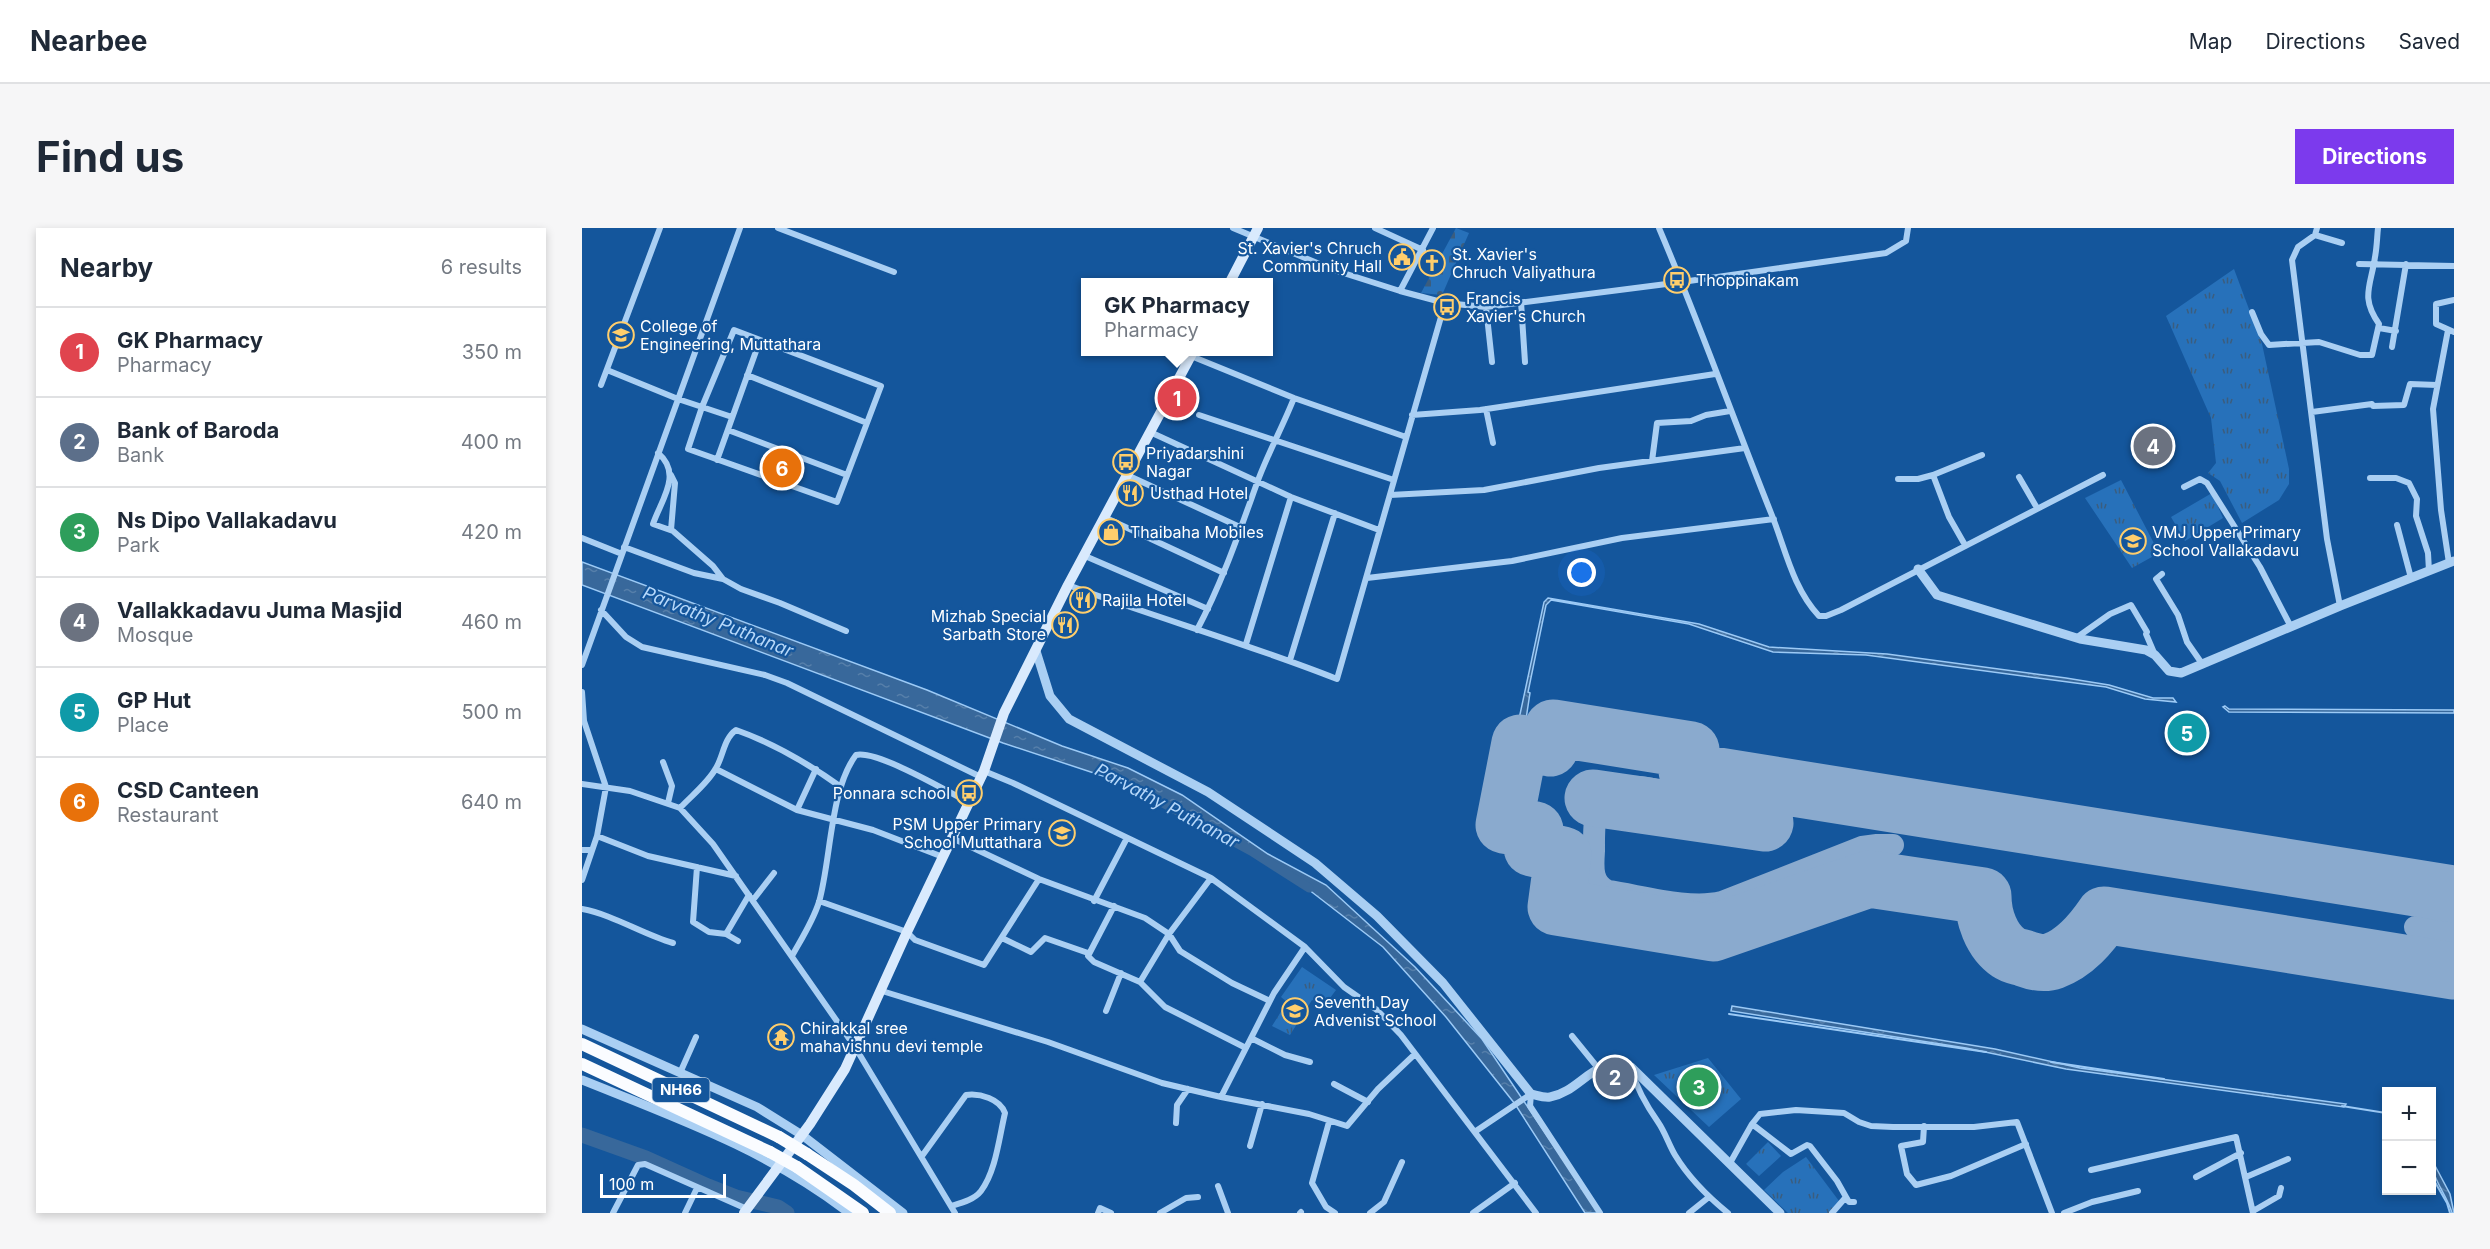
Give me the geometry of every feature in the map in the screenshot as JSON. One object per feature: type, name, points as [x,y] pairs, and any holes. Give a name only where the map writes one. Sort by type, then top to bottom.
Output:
[{"type":"highway","name":"NH66","points":[[582,1044],[779,1137],[854,1185],[890,1213]]},
{"type":"highway","name":"NH66","points":[[582,1064],[770,1152],[797,1167],[863,1213]]},
{"type":"main road","points":[[1232,278],[1256,233]]},
{"type":"main road","points":[[750,1205],[802,1135],[845,1069],[982,774],[1004,713],[1068,585],[1191,356]]},
{"type":"street","points":[[601,385],[660,228]]},
{"type":"street","points":[[582,665],[584,651],[614,576],[738,228]]},
{"type":"street","points":[[778,228],[894,272]]},
{"type":"street","points":[[1233,228],[1256,233],[1334,270],[1400,291],[1445,303],[1486,307],[1886,253],[1906,241],[1908,228]]},
{"type":"street","points":[[1375,228],[1423,250]]},
{"type":"street","points":[[1400,291],[1433,228]]},
{"type":"street","points":[[1659,228],[1774,519],[1793,574],[1811,608],[1819,616],[1826,616],[1840,610],[2103,475]]},
{"type":"street","points":[[2317,228],[2314,235],[2298,247],[2292,260],[2327,539],[2340,606]]},
{"type":"street","points":[[2252,312],[2261,334],[2269,345],[2319,342],[2360,355],[2372,355],[2379,324],[2369,310],[2367,290],[2374,264],[2378,228]]},
{"type":"street","points":[[2314,235],[2342,243]]},
{"type":"street","points":[[2359,264],[2454,266]]},
{"type":"street","points":[[2392,347],[2406,264]]},
{"type":"street","points":[[2076,638],[2110,614],[2131,605],[2147,632],[2155,655],[2169,671],[2174,673],[2203,665],[2340,606],[2451,562],[2440,510],[2433,409],[2451,331],[2436,324],[2436,304],[2454,300]]},
{"type":"street","points":[[1521,302],[1525,362]]},
{"type":"street","points":[[1068,585],[1197,630],[1246,644],[1337,679],[1445,303]]},
{"type":"street","points":[[1486,307],[1492,362]]},
{"type":"street","points":[[2379,328],[2396,330]]},
{"type":"street","points":[[734,330],[760,340],[881,386],[837,502],[688,449],[702,407],[734,330]]},
{"type":"street","points":[[717,460],[760,340]]},
{"type":"street","points":[[1197,356],[1294,398],[1406,437]]},
{"type":"street","points":[[607,370],[678,399],[732,417]]},
{"type":"street","points":[[1412,415],[1486,409],[1715,374]]},
{"type":"street","points":[[747,375],[867,423]]},
{"type":"street","points":[[2312,412],[2372,404],[2373,406],[2404,405],[2410,384],[2437,385]]},
{"type":"street","points":[[1197,630],[1224,573],[1257,481],[1294,398]]},
{"type":"street","points":[[1486,409],[1493,443]]},
{"type":"street","points":[[1652,461],[1658,423],[1691,421],[1706,415],[1730,411]]},
{"type":"street","points":[[1199,415],[1394,480]]},
{"type":"street","points":[[728,430],[847,475]]},
{"type":"street","points":[[1150,432],[1291,496],[1379,530]]},
{"type":"street","points":[[1390,495],[1484,490],[1599,468],[1745,448]]},
{"type":"street","points":[[658,453],[667,461],[670,475],[675,483],[671,531]]},
{"type":"street","points":[[1898,479],[1918,479],[1933,475],[1982,455]]},
{"type":"street","points":[[670,475],[653,524],[671,531],[713,566],[723,579]]},
{"type":"street","points":[[1127,475],[1242,528]]},
{"type":"street","points":[[1933,475],[1949,517],[1965,545]]},
{"type":"street","points":[[2019,477],[2037,508]]},
{"type":"street","points":[[2370,478],[2396,478],[2409,483],[2417,499],[2416,516],[2428,553],[2429,571]]},
{"type":"street","points":[[2184,487],[2200,479],[2207,483],[2260,567],[2291,627]]},
{"type":"street","points":[[1246,644],[1291,496]]},
{"type":"street","points":[[1290,660],[1335,513]]},
{"type":"street","points":[[1106,518],[1224,573]]},
{"type":"street","points":[[1367,578],[1512,561],[1622,538],[1774,519]]},
{"type":"street","points":[[2397,525],[2411,578]]},
{"type":"street","points":[[582,538],[694,573],[723,579],[741,589],[846,631]]},
{"type":"street","points":[[1085,556],[1208,609]]},
{"type":"street","points":[[1918,569],[1937,595],[2076,638],[2146,650],[2155,655]]},
{"type":"street","points":[[2162,574],[2156,579],[2178,615],[2187,642],[2203,665]]},
{"type":"street","points":[[601,610],[633,643],[765,675],[787,683],[982,774],[1076,812],[1211,878],[1305,946],[1344,987],[1377,1010],[1401,1035],[1536,1213]]},
{"type":"street","points":[[1036,651],[1050,696],[1069,719],[1209,792],[1315,863],[1377,916],[1443,983],[1531,1094],[1549,1097],[1567,1089],[1603,1065],[1620,1063],[1631,1067],[1780,1213]]},
{"type":"street","points":[[582,692],[583,721],[606,787],[597,836],[582,880]]},
{"type":"street","points":[[680,808],[716,769],[726,742],[736,730],[816,769],[841,787]]},
{"type":"street","points":[[792,956],[812,920],[819,901],[841,787],[850,764],[859,754],[916,774],[968,802]]},
{"type":"street","points":[[663,762],[672,786],[668,803]]},
{"type":"street","points":[[716,769],[797,810],[873,830],[944,857]]},
{"type":"street","points":[[797,810],[816,769]]},
{"type":"street","points":[[582,784],[630,791],[680,808],[713,844],[855,1047],[955,1213]]},
{"type":"street","points":[[597,836],[648,856],[736,876]]},
{"type":"street","points":[[951,837],[1039,879],[1145,918],[1169,934],[1180,951],[1232,983],[1270,1001]]},
{"type":"street","points":[[1094,900],[1126,838]]},
{"type":"street","points":[[582,850],[591,850]]},
{"type":"street","points":[[697,867],[693,922],[709,932],[726,934],[738,941]]},
{"type":"street","points":[[726,934],[751,897],[774,873]]},
{"type":"street","points":[[1140,982],[1169,934],[1211,878]]},
{"type":"street","points":[[819,901],[907,932],[915,940],[984,964],[1039,879]]},
{"type":"street","points":[[1088,953],[1114,906]]},
{"type":"street","points":[[582,909],[604,913],[651,936],[673,943]]},
{"type":"street","points":[[1002,938],[1031,952],[1045,938],[1088,953],[1094,962],[1140,982],[1165,1007],[1246,1048]]},
{"type":"street","points":[[1221,1097],[1270,1001],[1305,946]]},
{"type":"street","points":[[1106,1011],[1121,973]]},
{"type":"street","points":[[882,991],[1188,1089],[1309,1114],[1347,1126],[1378,1089],[1415,1054]]},
{"type":"street","points":[[582,1029],[758,1107],[802,1135],[903,1213]]},
{"type":"street","points":[[680,1073],[696,1036]]},
{"type":"street","points":[[1572,1036],[1598,1068]]},
{"type":"street","points":[[1251,1038],[1285,1054],[1310,1062]]},
{"type":"street","points":[[1631,1067],[1635,1085],[1675,1155],[1699,1188],[1728,1213]]},
{"type":"street","points":[[582,1080],[693,1125],[778,1167],[849,1213]]},
{"type":"street","points":[[1334,1083],[1368,1102]]},
{"type":"street","points":[[1176,1123],[1177,1105],[1188,1089]]},
{"type":"street","points":[[1476,1131],[1507,1109],[1523,1102],[1531,1094]]},
{"type":"street","points":[[1531,1094],[1530,1106],[1600,1213]]},
{"type":"street","points":[[922,1156],[966,1095],[985,1096],[1004,1109],[991,1171],[980,1193],[964,1203],[951,1206]]},
{"type":"street","points":[[1250,1146],[1254,1139],[1262,1104]]},
{"type":"street","points":[[1730,1163],[1752,1124],[1761,1114],[1796,1110],[1844,1113],[1871,1126],[1974,1127],[2017,1122],[2052,1213]]},
{"type":"street","points":[[1329,1122],[1312,1183],[1326,1207],[1335,1213]]},
{"type":"street","points":[[1752,1124],[1791,1154],[1807,1145],[1810,1146],[1837,1181],[1846,1197],[1850,1202],[1854,1202]]},
{"type":"street","points":[[1924,1126],[1923,1142],[1901,1146],[1907,1174],[1916,1185],[1951,1176],[2026,1144]]},
{"type":"street","points":[[2091,1170],[2236,1137],[2253,1212],[2279,1196],[2281,1188]]},
{"type":"street","points":[[2196,1177],[2241,1152]]},
{"type":"street","points":[[2246,1177],[2288,1159]]},
{"type":"street","points":[[1370,1213],[1384,1202],[1402,1162]]},
{"type":"street","points":[[613,1213],[638,1165],[645,1164],[697,1188],[750,1205]]},
{"type":"street","points":[[1473,1213],[1515,1183]]},
{"type":"street","points":[[1218,1186],[1228,1213]]},
{"type":"street","points":[[685,1213],[697,1188]]},
{"type":"street","points":[[2064,1213],[2092,1202],[2138,1191]]},
{"type":"street","points":[[1160,1213],[1185,1198],[1198,1197]]},
{"type":"street","points":[[1689,1213],[1709,1197]]},
{"type":"street","points":[[1832,1213],[1846,1197]]},
{"type":"street","points":[[1098,1213],[1100,1208],[1111,1213]]},
{"type":"green space","points":[[1456,228],[1469,233],[1442,295],[1421,293]]},
{"type":"green space","points":[[2234,269],[2262,344],[2289,469],[2289,484],[2279,500],[2242,523],[2220,481],[2208,473],[2216,463],[2211,418],[2166,316]]},
{"type":"green space","points":[[2121,480],[2159,553],[2132,568],[2085,498]]},
{"type":"green space","points":[[2212,493],[2223,518],[2185,541],[2171,517]]},
{"type":"green space","points":[[1302,967],[1336,990],[1324,1006],[1312,1000],[1290,1035],[1272,1026],[1287,1002],[1281,997]]},
{"type":"green space","points":[[1708,1058],[1741,1099],[1709,1127],[1654,1075]]},
{"type":"green space","points":[[1768,1142],[1781,1156],[1759,1176],[1746,1164]]},
{"type":"green space","points":[[1806,1157],[1842,1205],[1834,1213],[1788,1213],[1764,1190],[1783,1172]]},
{"type":"water","points":[[582,562],[927,690],[1062,746],[1128,768],[1182,795],[1268,854],[1326,885],[1415,967],[1482,1039],[1599,1213],[1585,1213],[1515,1104],[1446,1017],[1383,947],[1282,869],[1196,818],[1115,780],[1003,743],[582,585]]},
{"type":"water","points":[[1548,598],[1699,624],[1769,647],[1887,654],[2066,678],[2109,685],[2153,698],[2173,698],[2176,702],[2145,699],[2106,687],[1866,655],[1773,652],[1689,624],[1551,600],[1546,605],[1528,692],[1530,693],[1526,719],[1519,719],[1544,602]]},
{"type":"water","points":[[2223,707],[2229,709],[2454,710],[2454,713],[2229,712]]},
{"type":"water","points":[[1732,1006],[1995,1049],[2080,1068],[2346,1104],[2344,1107],[2066,1069],[1966,1048],[1731,1011]]},
{"type":"water","points":[[2436,1168],[2450,1194],[2454,1213],[2452,1213],[2437,1180]]},
{"type":"waterway","name":"Parvathy Puthanar","points":[[1150,796],[1251,851],[1309,888]]},
{"type":"waterway","points":[[1729,1014],[1986,1052]]},
{"type":"waterway","points":[[2051,1062],[2164,1079]]},
{"type":"waterway","points":[[2342,1106],[2382,1112]]},
{"type":"waterway","name":"Parvathy Puthanar","points":[[582,1135],[646,1158],[736,1197],[778,1207],[787,1213]]},
{"type":"waterway","points":[[2436,1184],[2450,1213]]},
{"type":"taxiway","points":[[1733,820],[1649,788],[1610,790],[1604,794],[1596,815],[1593,863],[1596,879],[1602,888],[1608,891],[1680,903],[1709,904],[1722,902],[1862,847],[1893,845]]},
{"type":"taxiway","points":[[2415,927],[2454,933]]},
{"type":"runway","points":[[2454,894],[1687,771],[1691,750],[1553,728],[1550,748],[1520,743],[1504,825],[1535,830],[1532,848],[1563,855],[1556,907],[1713,933],[1869,879],[1983,896],[1986,920],[1997,942],[2011,954],[2036,962],[2050,962],[2061,958],[2088,936],[2104,915],[2454,971]]},
{"type":"runway","points":[[1593,798],[1765,823]]},
{"type":"place","name":"St. Xavier's Chruch Community Hall","points":[[1402,257]]},
{"type":"place","name":"St. Xavier's Chruch Valiyathura","points":[[1432,263]]},
{"type":"place","name":"Thoppinakam","points":[[1677,280]]},
{"type":"place","name":"Francis Xavier's Church","points":[[1447,307]]},
{"type":"place","name":"College of Engineering, Muttathara","points":[[621,335]]},
{"type":"place","name":"GK Pharmacy","points":[[1177,398]]},
{"type":"place","name":"Vallakkadavu Juma Masjid","points":[[2153,446]]},
{"type":"place","name":"Priyadarshini Nagar","points":[[1126,462]]},
{"type":"place","name":"CSD Canteen","points":[[782,468]]},
{"type":"place","name":"Usthad Hotel","points":[[1130,493]]},
{"type":"place","name":"Thaibaha Mobiles","points":[[1111,532]]},
{"type":"place","name":"VMJ Upper Primary School Vallakadavu","points":[[2133,541]]},
{"type":"place","name":"Rajila Hotel","points":[[1083,600]]},
{"type":"place","name":"Mizhab Special Sarbath Store","points":[[1065,625]]},
{"type":"place","name":"GP Hut","points":[[2187,733]]},
{"type":"place","name":"Ponnara school","points":[[969,793]]},
{"type":"place","name":"PSM Upper Primary School Muttathara","points":[[1062,833]]},
{"type":"place","name":"Seventh Day Advenist School","points":[[1295,1011]]},
{"type":"place","name":"Chirakkal sree mahavishnu devi temple","points":[[781,1037]]},
{"type":"place","name":"Bank of Baroda","points":[[1615,1077]]},
{"type":"place","name":"Ns Dipo Vallakadavu","points":[[1699,1087]]}]
